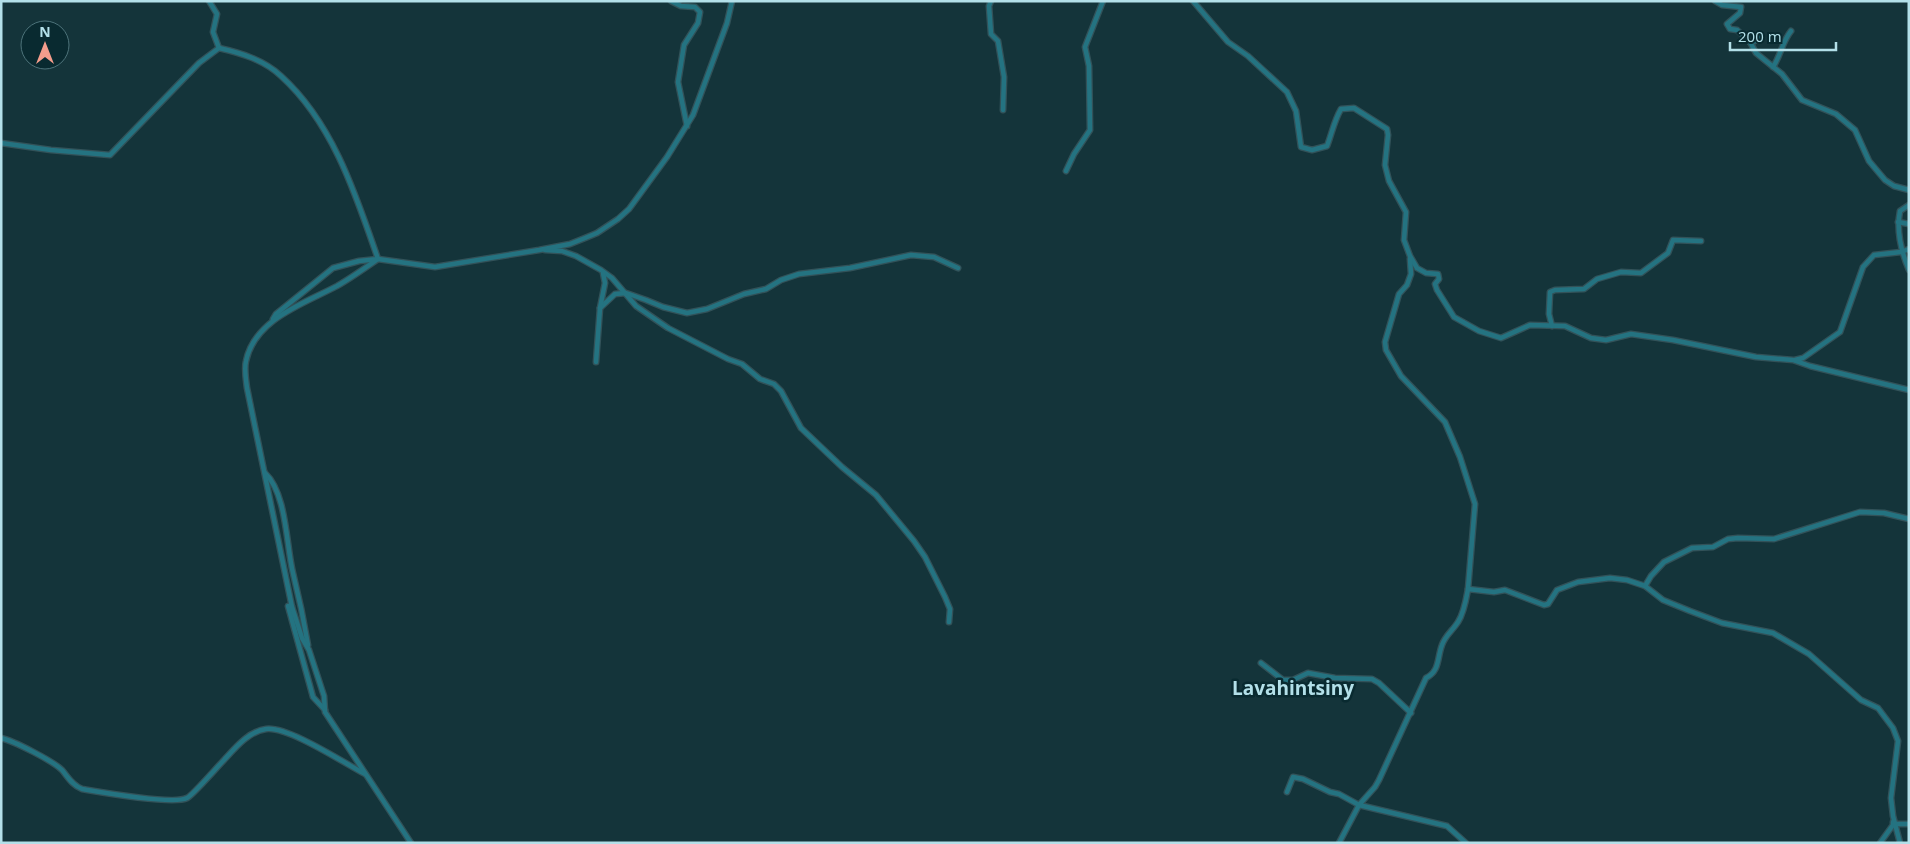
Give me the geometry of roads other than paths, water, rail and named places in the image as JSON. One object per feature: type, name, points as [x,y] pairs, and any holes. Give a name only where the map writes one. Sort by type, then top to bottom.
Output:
[{"type":"street","points":[[209,1],[217,14],[212,32],[219,48]]},
{"type":"street","points":[[671,1],[682,6],[695,7],[700,12],[698,23],[684,45],[678,82],[687,126]]},
{"type":"street","points":[[309,650],[302,638],[292,607],[247,388],[245,362],[253,343],[276,314],[333,268],[359,261],[378,259],[435,266],[570,244],[597,233],[630,209],[687,126],[706,83],[727,23],[732,1]]},
{"type":"street","points":[[991,1],[989,13],[991,34],[998,42],[1004,77],[1003,110]]},
{"type":"street","points":[[1066,170],[1090,130],[1089,66],[1084,47],[1103,1]]},
{"type":"street","points":[[1193,1],[1228,42],[1248,56],[1287,92],[1296,111],[1301,147],[1312,150],[1327,146],[1334,120],[1341,109],[1354,108],[1387,129],[1385,165],[1389,181],[1406,212],[1404,240],[1417,268],[1426,273],[1438,274],[1435,284],[1436,290],[1454,317],[1479,330],[1501,338],[1525,326],[1565,326],[1591,338],[1606,340],[1631,334],[1673,340],[1756,357],[1794,360],[1810,366],[1909,390]]},
{"type":"street","points":[[1715,1],[1722,5],[1741,7],[1740,13],[1727,24],[1730,29],[1737,30],[1750,42],[1756,53],[1782,74],[1802,100],[1836,114],[1855,130],[1869,161],[1885,180],[1894,186],[1909,190]]},
{"type":"street","points":[[1773,67],[1779,58],[1780,50],[1786,37],[1791,31]]},
{"type":"street","points":[[1750,42],[1755,41],[1758,37]]},
{"type":"street","points":[[1,143],[110,155],[198,63],[219,48],[247,55],[280,75],[310,109],[332,143],[358,200],[378,259]]},
{"type":"street","points":[[1909,205],[1900,211],[1898,222],[1901,252],[1909,270]]},
{"type":"street","points":[[1898,222],[1909,224]]},
{"type":"street","points":[[1552,326],[1550,292],[1555,290],[1584,289],[1597,279],[1621,272],[1641,273],[1668,253],[1673,240],[1701,241]]},
{"type":"street","points":[[570,244],[571,252],[612,278],[636,306],[668,328],[728,359],[742,364],[760,379],[774,384],[794,413],[801,428],[876,496],[914,541],[925,557],[945,597],[950,609],[949,622]]},
{"type":"street","points":[[539,250],[562,251],[576,256]]},
{"type":"street","points":[[1794,360],[1803,358],[1840,332],[1863,267],[1874,255],[1909,250]]},
{"type":"street","points":[[600,308],[615,294],[626,293],[663,307],[687,313],[707,308],[744,294],[766,289],[781,280],[799,274],[850,268],[911,255],[934,257],[958,268]]},
{"type":"street","points":[[1339,843],[1359,806],[1375,788],[1412,713],[1426,678],[1437,669],[1438,656],[1443,642],[1459,621],[1468,589],[1475,504],[1460,457],[1445,422],[1402,376],[1386,350],[1385,342],[1399,294],[1407,285],[1411,274],[1410,256]]},
{"type":"street","points":[[271,322],[300,303],[338,285],[378,259]]},
{"type":"street","points":[[596,362],[600,308],[605,283],[605,276],[601,270]]},
{"type":"street","points":[[264,472],[272,479],[285,521],[309,650],[324,696],[325,712]]},
{"type":"street","points":[[1645,586],[1650,576],[1664,562],[1692,548],[1713,547],[1728,539],[1774,539],[1860,512],[1884,513],[1909,519]]},
{"type":"street","points":[[1468,589],[1494,592],[1505,590],[1544,605],[1548,604],[1557,590],[1578,582],[1610,578],[1627,580],[1645,586],[1663,600],[1722,623],[1773,633],[1809,654],[1861,700],[1878,708],[1894,728],[1898,742],[1891,798],[1893,825],[1880,843]]},
{"type":"street","points":[[292,607],[288,606],[314,698],[411,843]]},
{"type":"street","points":[[1261,663],[1283,680],[1293,680],[1308,674],[1335,678],[1372,679],[1379,682],[1412,713]]},
{"type":"street","points":[[1,738],[13,742],[57,767],[76,787],[162,799],[183,800],[191,795],[242,741],[265,729],[279,730],[297,737],[366,775]]},
{"type":"street","points":[[1287,792],[1293,776],[1339,794],[1359,806],[1447,826],[1466,843]]},
{"type":"street","points":[[1893,816],[1900,843]]},
{"type":"street","points":[[1895,824],[1909,824]]},
{"type":"district","name":"Lavahintsiny","points":[[1293,688]]}]
